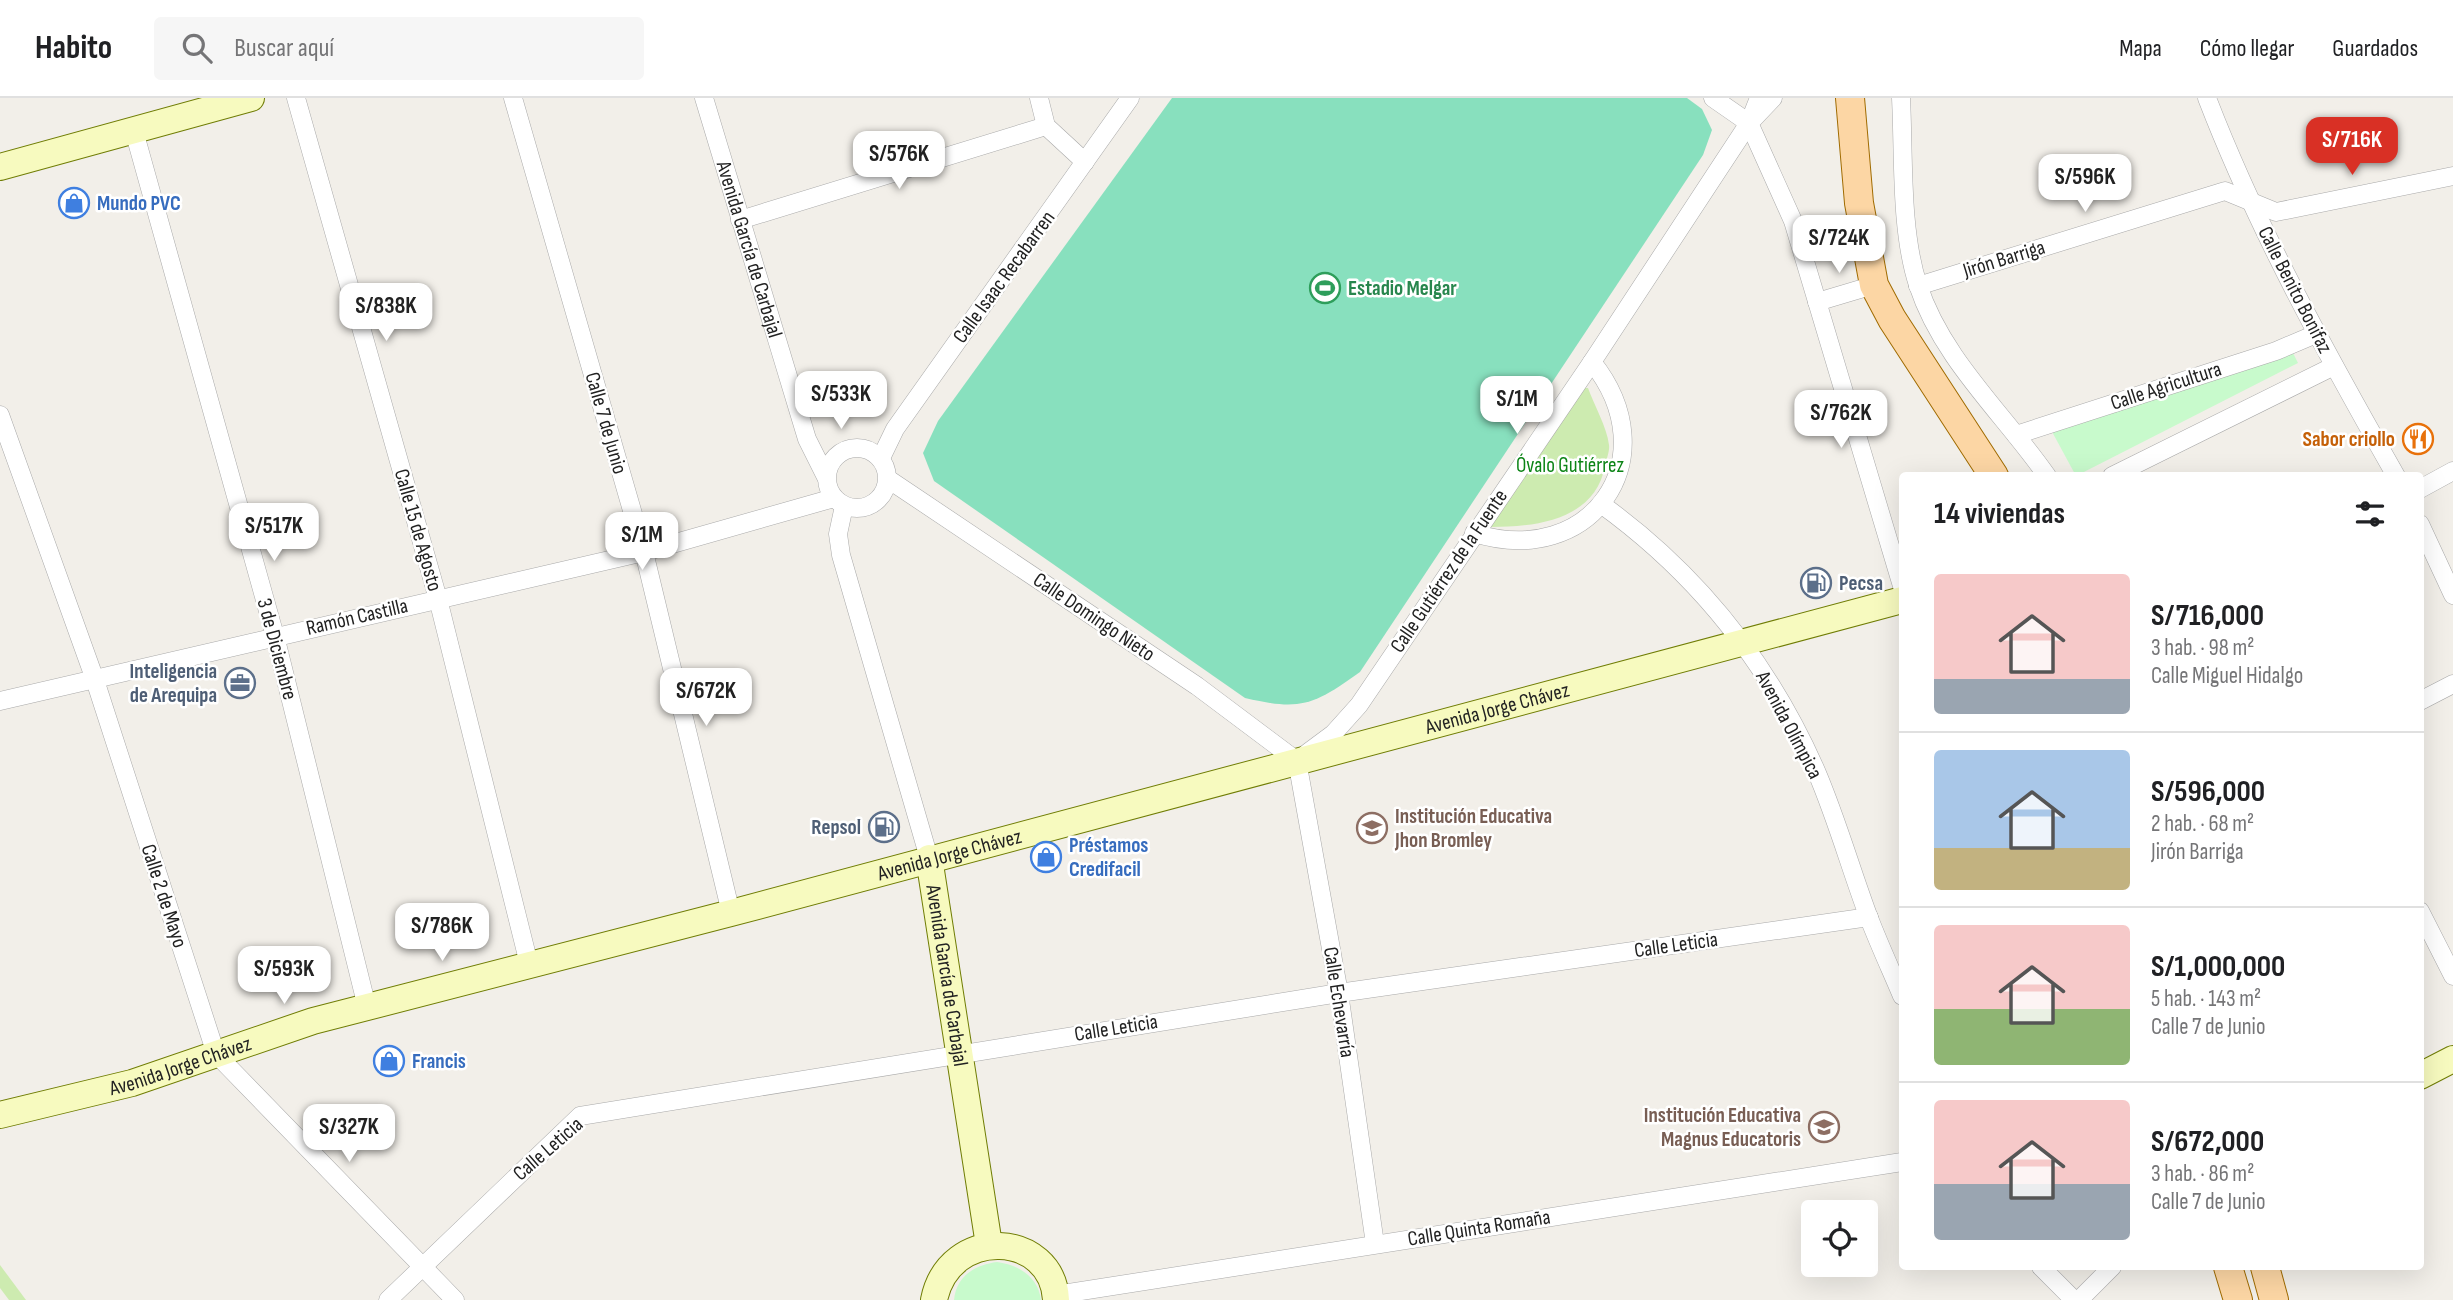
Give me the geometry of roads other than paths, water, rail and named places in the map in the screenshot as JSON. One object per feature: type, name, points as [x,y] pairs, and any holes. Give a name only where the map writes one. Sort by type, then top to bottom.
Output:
[{"type":"main road","points":[[0,167],[251,98]]},
{"type":"main road","points":[[1850,98],[1859,203],[1874,285],[1991,472]]},
{"type":"main road","name":"Avenida Jorge Chávez","points":[[0,1115],[132,1083],[313,1021],[731,913],[1899,601]]},
{"type":"main road","name":"Avenida García de Carbajal","points":[[929,858],[989,1245]]},
{"type":"main road","points":[[2424,1074],[2453,1059]]},
{"type":"main road","points":[[934,1300],[940,1279],[953,1262],[970,1251],[989,1245],[1008,1246],[1032,1258],[1050,1278],[1056,1297]]},
{"type":"main road","points":[[2229,1270],[2238,1300]]},
{"type":"main road","points":[[2266,1270],[2274,1300]]},
{"type":"street","name":"Calle 15 de Agosto","points":[[296,98],[438,599],[529,964]]},
{"type":"street","name":"Calle 7 de Junio","points":[[513,98],[644,552],[731,913]]},
{"type":"street","name":"Avenida García de Carbajal","points":[[704,98],[807,439],[826,477]]},
{"type":"street","points":[[1039,98],[1046,126],[1085,162]]},
{"type":"street","name":"Calle Isaac Recabarren","points":[[881,458],[895,429],[1130,98]]},
{"type":"street","points":[[1713,98],[1749,123],[1793,221],[1899,576]]},
{"type":"street","name":"Calle Gutiérrez de la Fuente","points":[[1749,123],[1759,98]]},
{"type":"street","name":"Calle Gutiérrez de la Fuente","points":[[1297,761],[1333,734],[1359,705],[1592,362],[1749,123],[1773,98]]},
{"type":"street","points":[[1901,98],[1906,206],[1911,258],[1918,286],[1932,318],[1954,354],[1990,406],[2044,472]]},
{"type":"street","name":"Calle Benito Bonifaz","points":[[2207,98],[2250,201],[2316,334],[2394,472]]},
{"type":"street","points":[[740,220],[1046,126]]},
{"type":"street","name":"3 de Diciembre","points":[[134,131],[275,636],[367,1007]]},
{"type":"street","name":"Jirón Barriga","points":[[1918,286],[2225,191],[2276,212],[2453,176]]},
{"type":"street","points":[[1816,302],[1874,285]]},
{"type":"street","name":"Calle Agricultura","points":[[2015,435],[2276,351],[2316,334]]},
{"type":"street","points":[[1474,533],[1501,542],[1529,543],[1581,523],[1601,504],[1615,481],[1622,457],[1624,431],[1619,406],[1608,382],[1592,362]]},
{"type":"street","points":[[2120,472],[2334,366]]},
{"type":"street","name":"Calle 2 de Mayo","points":[[0,415],[94,677],[216,1054],[455,1300]]},
{"type":"street","points":[[859,448],[881,458],[888,479],[878,501],[868,507],[839,502],[826,477],[829,465],[847,449],[859,448]]},
{"type":"street","points":[[2424,487],[2453,471]]},
{"type":"street","name":"Calle Domingo Nieto","points":[[888,479],[1197,686],[1297,761]]},
{"type":"street","name":"Ramón Castilla","points":[[0,701],[94,677],[644,552],[839,502]]},
{"type":"street","name":"Avenida García de Carbajal","points":[[839,502],[838,534],[841,555],[929,858]]},
{"type":"street","name":"Avenida Olímpica","points":[[1601,504],[1679,567],[1743,642],[1783,707],[1816,772],[1869,917],[1899,989]]},
{"type":"street","points":[[2424,533],[2453,595]]},
{"type":"street","points":[[2424,699],[2453,684]]},
{"type":"street","name":"Calle Echevarría","points":[[1297,761],[1339,993],[1375,1244]]},
{"type":"street","name":"Calle Leticia","points":[[388,1300],[579,1116],[1339,993],[1869,917]]},
{"type":"street","points":[[2424,919],[2453,976]]},
{"type":"street","name":"Calle Quinta Romaña","points":[[1056,1297],[1899,1162]]},
{"type":"street","points":[[2044,1270],[2076,1300],[2109,1270]]},
{"type":"place","name":"Mundo PVC","points":[[74,203]]},
{"type":"place","name":"Estadio Melgar","points":[[1325,288]]},
{"type":"place","name":"Sabor criollo","points":[[2418,439]]},
{"type":"place","name":"Pecsa","points":[[1816,583]]},
{"type":"place","name":"Inteligencia de Arequipa","points":[[240,683]]},
{"type":"place","name":"Repsol","points":[[884,827]]},
{"type":"place","name":"Institución Educativa Jhon Bromley","points":[[1372,828]]},
{"type":"place","name":"Préstamos Credifacil","points":[[1046,857]]},
{"type":"place","name":"Francis","points":[[389,1061]]},
{"type":"place","name":"Institución Educativa Magnus Educatoris","points":[[1824,1127]]},
{"type":"park label","name":"Óvalo Gutiérrez","points":[[1570,465]]}]
